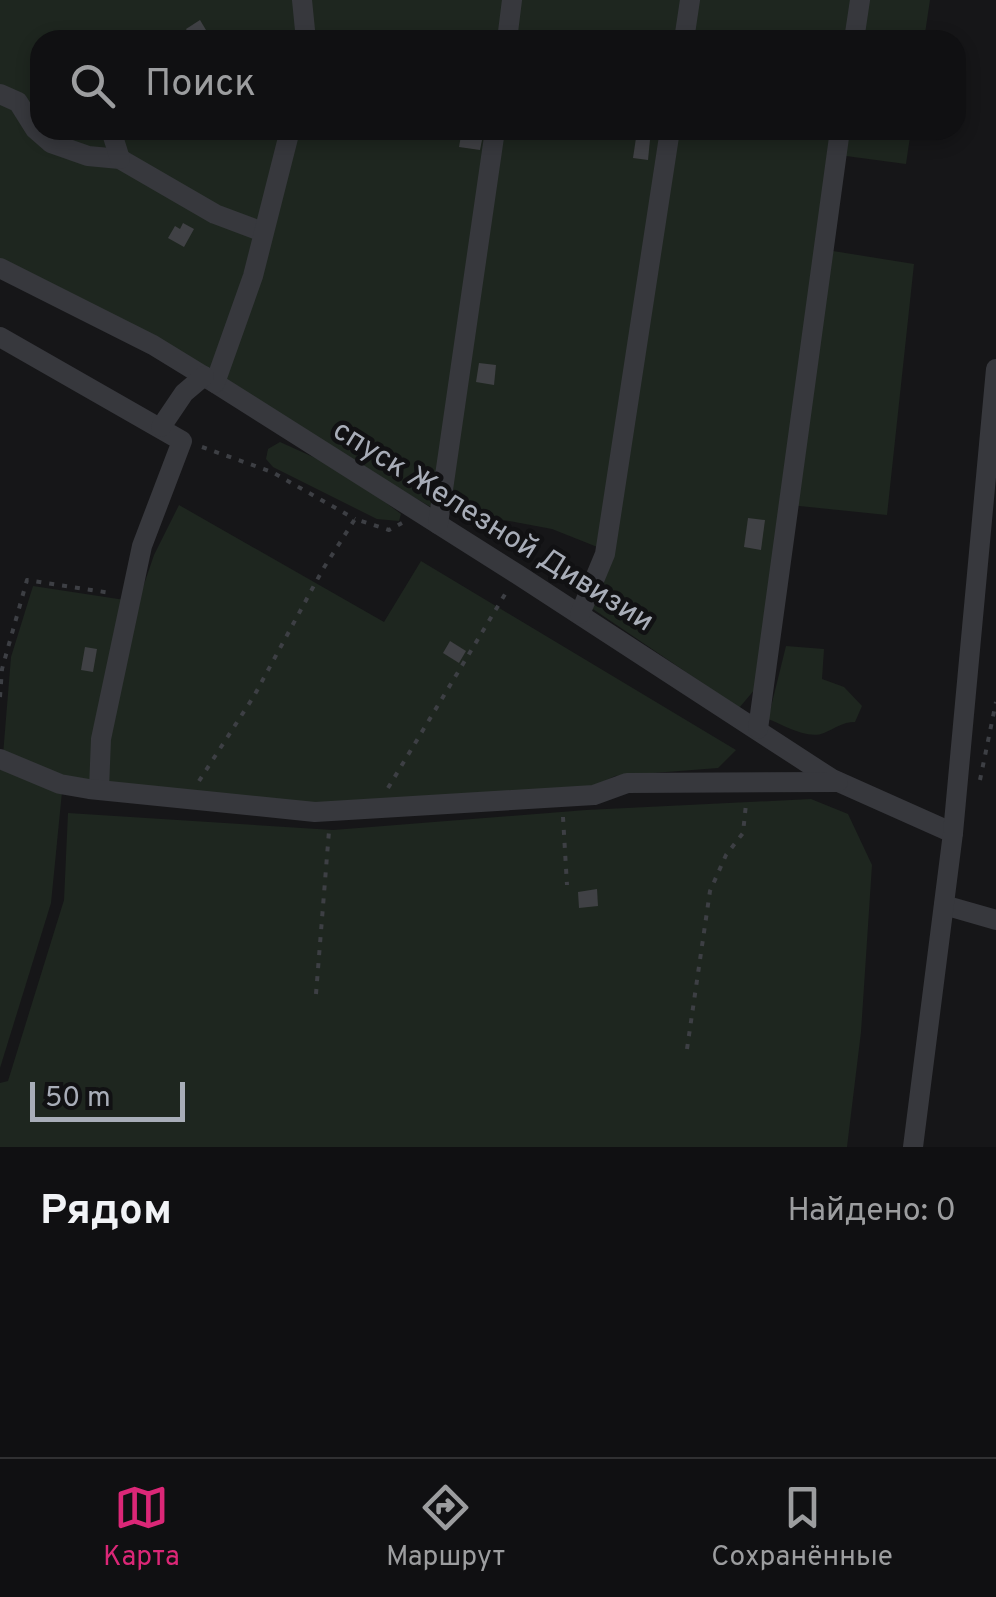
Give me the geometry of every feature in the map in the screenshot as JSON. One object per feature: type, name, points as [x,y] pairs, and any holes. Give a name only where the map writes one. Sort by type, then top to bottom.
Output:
[{"type":"street","points":[[302,0],[305,30]]},
{"type":"street","points":[[508,30],[512,0]]},
{"type":"street","points":[[686,30],[690,0]]},
{"type":"street","points":[[856,30],[860,0]]},
{"type":"street","points":[[0,94],[18,102],[30,121]]},
{"type":"street","points":[[48,140],[88,156],[120,159],[215,214],[262,232]]},
{"type":"street","points":[[114,140],[120,159]]},
{"type":"street","points":[[161,428],[184,393],[209,380],[253,276],[287,140]]},
{"type":"street","points":[[438,524],[494,140]]},
{"type":"street","points":[[580,614],[605,554],[668,140]]},
{"type":"street","points":[[758,729],[839,140]]},
{"type":"street","name":"спуск Железной Дивизии","points":[[0,268],[152,345],[580,614],[838,782],[954,833]]},
{"type":"street","points":[[0,337],[182,441],[142,546],[101,739],[99,790]]},
{"type":"street","points":[[913,1147],[954,833],[996,369]]},
{"type":"street","points":[[0,759],[60,784],[330,811],[594,795],[627,783],[838,782]]},
{"type":"street","points":[[944,905],[996,920]]},
{"type":"path","points":[[182,441],[272,472],[356,519],[389,530],[400,526],[410,508]]},
{"type":"path","points":[[191,799],[204,770],[254,696],[356,519]]},
{"type":"path","points":[[376,809],[517,574]]},
{"type":"path","points":[[0,697],[2,670],[27,580],[131,596]]},
{"type":"path","points":[[687,1049],[710,891],[726,855],[743,833],[749,784]]},
{"type":"path","points":[[562,797],[567,886]]},
{"type":"path","points":[[316,994],[330,811]]},
{"type":"shaded area","points":[[0,0],[930,0],[926,30],[30,30],[30,140],[910,140],[906,164],[846,156],[833,251],[914,264],[887,515],[780,504],[756,688],[739,708],[590,607],[610,552],[552,529],[429,506],[0,258]]},
{"type":"shaded area","points":[[280,442],[342,470],[401,514],[399,521],[377,519],[273,467],[266,459],[268,449]]},
{"type":"shaded area","points":[[179,505],[384,622],[421,561],[736,750],[718,768],[615,776],[592,787],[305,806],[64,778],[3,755],[11,657],[33,586],[138,602],[154,555]]},
{"type":"shaded area","points":[[786,646],[824,649],[822,679],[844,687],[862,706],[855,722],[810,735],[768,719]]},
{"type":"shaded area","points":[[0,769],[62,792],[51,903],[0,1068]]},
{"type":"shaded area","points":[[811,799],[848,814],[872,865],[861,1032],[847,1147],[0,1147],[0,1083],[8,1081],[64,900],[68,813],[333,830],[586,810]]},
{"type":"building","points":[[200,20],[206,30],[187,30]]},
{"type":"building","points":[[460,140],[482,140],[480,150],[459,147]]},
{"type":"building","points":[[636,140],[650,140],[648,160],[633,158]]},
{"type":"building","points":[[183,223],[194,229],[184,247],[168,238],[175,226],[180,229]]},
{"type":"building","points":[[479,363],[496,365],[494,385],[476,382]]},
{"type":"building","points":[[748,518],[765,520],[761,550],[744,547]]},
{"type":"building","points":[[450,641],[466,651],[459,663],[443,653]]},
{"type":"building","points":[[85,647],[97,649],[93,672],[81,670]]},
{"type":"building","points":[[597,889],[598,906],[579,908],[578,892]]}]
